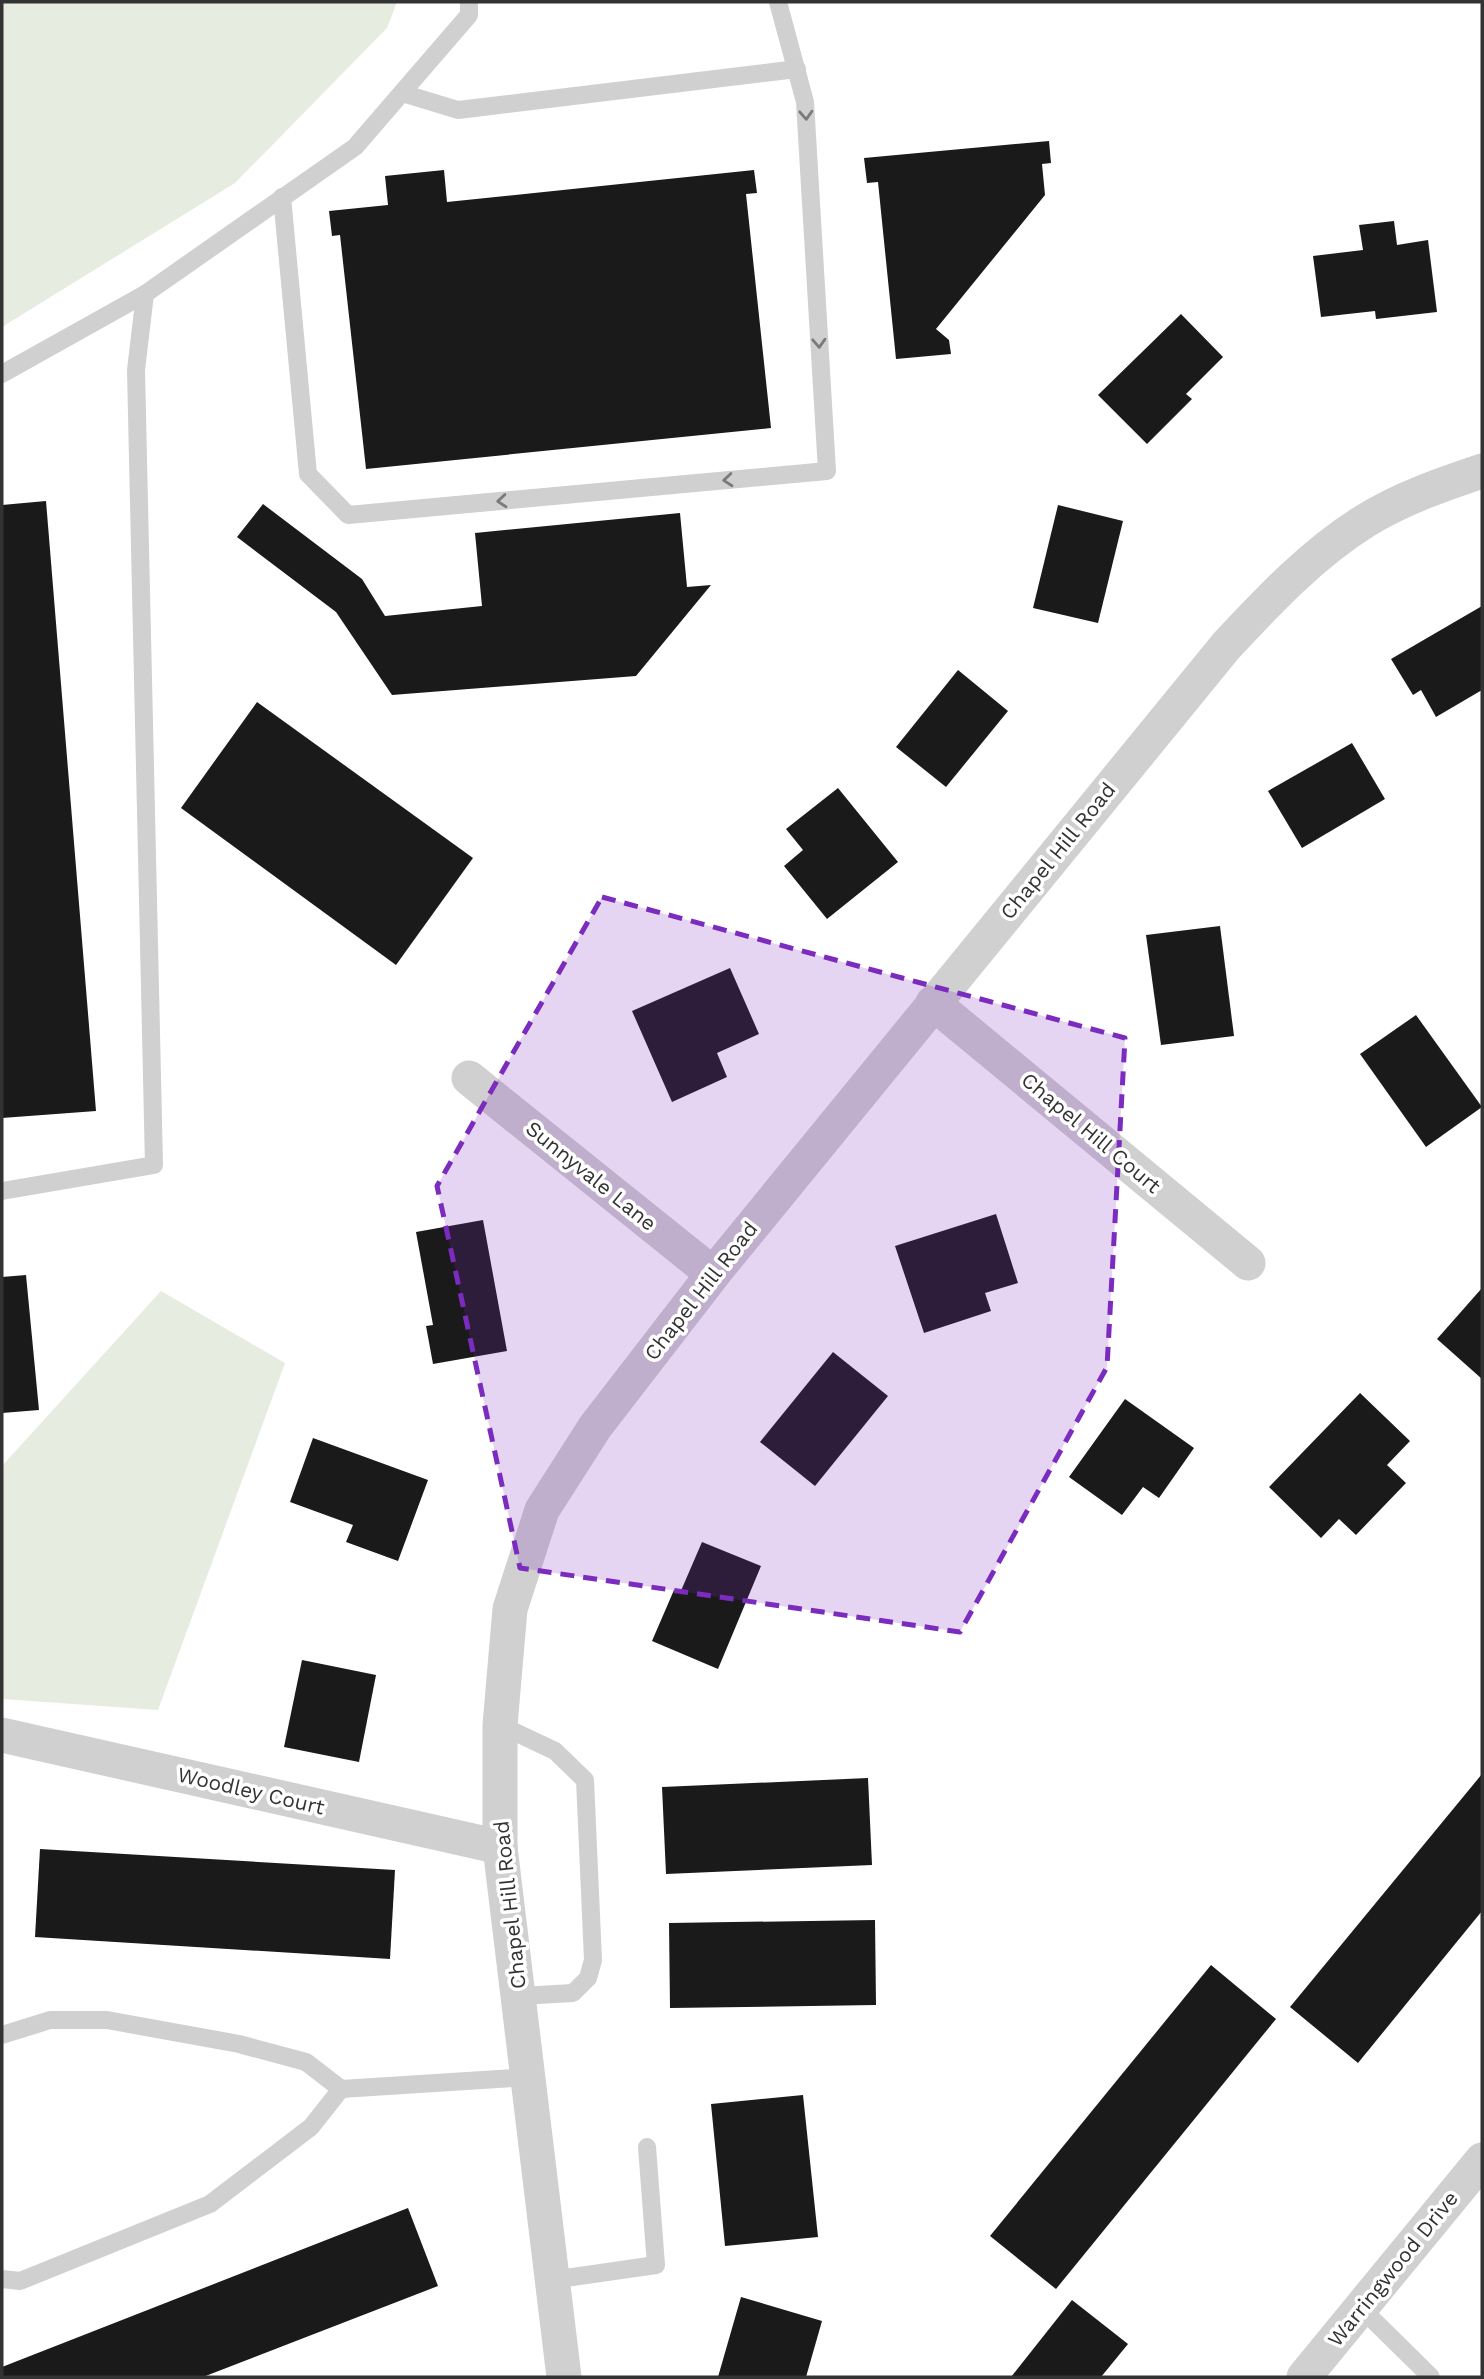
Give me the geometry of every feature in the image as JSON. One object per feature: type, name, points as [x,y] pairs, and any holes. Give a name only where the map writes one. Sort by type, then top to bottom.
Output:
[{"type":"street","name":"Chapel Hill Road","points":[[564,2377],[500,1847],[500,1725],[510,1609],[542,1510],[595,1427],[713,1274],[1226,646],[1282,586],[1365,521],[1439,485],[1482,471]]},
{"type":"street","name":"Chapel Hill Court","points":[[933,1003],[1248,1263]]},
{"type":"street","name":"Sunnyvale Lane","points":[[469,1078],[713,1274]]},
{"type":"street","name":"Woodley Court","points":[[2,1735],[500,1847]]},
{"type":"street","name":"Warringwood Drive","points":[[1304,2377],[1482,2160]]},
{"type":"lane","points":[[2,374],[145,294],[355,147],[469,15],[469,2]]},
{"type":"lane","points":[[282,197],[308,474],[348,515],[827,471],[805,102],[778,2]]},
{"type":"lane","points":[[402,93],[458,110],[797,69]]},
{"type":"lane","points":[[2,1191],[154,1165],[136,370],[145,294]]},
{"type":"lane","points":[[500,1725],[555,1751],[585,1780],[593,1960],[588,1978],[573,1993],[520,1996]]},
{"type":"lane","points":[[2,2035],[50,2020],[107,2020],[239,2044],[306,2062],[341,2089],[528,2077]]},
{"type":"lane","points":[[2,2279],[20,2281],[210,2204],[311,2127],[341,2089]]},
{"type":"lane","points":[[552,2280],[656,2265],[647,2147]]},
{"type":"lane","points":[[1361,2308],[1430,2377]]},
{"type":"highlighted area","points":[[602,897],[1125,1038],[1107,1367],[960,1632],[520,1568],[437,1186]]},
{"type":"shaded area","points":[[2,2],[397,2],[387,28],[235,183],[2,327]]},
{"type":"shaded area","points":[[161,1291],[285,1363],[158,1710],[2,1699],[2,1466]]},
{"type":"building","points":[[1049,141],[1051,163],[1042,164],[1045,195],[936,329],[949,340],[951,354],[896,359],[878,182],[867,183],[864,158]]},
{"type":"building","points":[[444,170],[447,202],[754,170],[757,193],[746,194],[771,428],[366,469],[340,235],[332,236],[329,211],[388,205],[385,176]]},
{"type":"building","points":[[1394,221],[1397,245],[1428,240],[1437,312],[1376,319],[1375,311],[1321,317],[1313,256],[1363,250],[1359,225]]},
{"type":"building","points":[[1181,314],[1223,357],[1186,394],[1192,399],[1147,444],[1098,395]]},
{"type":"building","points":[[46,501],[96,1111],[2,1118],[2,505]]},
{"type":"building","points":[[263,504],[362,579],[385,616],[482,606],[475,533],[680,513],[687,587],[711,585],[636,676],[392,695],[336,612],[237,537]]},
{"type":"building","points":[[1058,505],[1123,521],[1098,623],[1033,608]]},
{"type":"building","points":[[1482,606],[1482,690],[1436,717],[1421,690],[1413,695],[1391,659]]},
{"type":"building","points":[[958,670],[1008,711],[946,787],[896,747]]},
{"type":"building","points":[[257,702],[473,858],[396,965],[181,808]]},
{"type":"building","points":[[1352,743],[1385,799],[1302,848],[1268,791]]},
{"type":"building","points":[[838,788],[898,862],[827,919],[784,866],[803,850],[786,829]]},
{"type":"building","points":[[1220,926],[1234,1036],[1161,1045],[1146,935]]},
{"type":"building","points":[[730,968],[759,1034],[717,1053],[727,1077],[672,1102],[632,1011]]},
{"type":"building","points":[[1416,1015],[1482,1107],[1426,1147],[1360,1054]]},
{"type":"building","points":[[996,1214],[1018,1283],[985,1293],[991,1311],[924,1333],[895,1246]]},
{"type":"building","points":[[483,1220],[507,1351],[433,1364],[426,1326],[433,1325],[416,1232]]},
{"type":"building","points":[[26,1275],[39,1410],[2,1413],[2,1277]]},
{"type":"building","points":[[1482,1288],[1482,1379],[1437,1339]]},
{"type":"building","points":[[833,1352],[888,1396],[815,1486],[760,1442]]},
{"type":"building","points":[[1360,1393],[1410,1441],[1387,1465],[1406,1483],[1356,1535],[1339,1519],[1321,1538],[1269,1487]]},
{"type":"building","points":[[1125,1399],[1194,1448],[1159,1498],[1143,1487],[1122,1515],[1069,1477]]},
{"type":"building","points":[[313,1438],[428,1480],[398,1561],[346,1542],[353,1525],[290,1502]]},
{"type":"building","points":[[702,1542],[761,1566],[718,1669],[652,1641],[674,1590],[680,1593]]},
{"type":"building","points":[[302,1660],[376,1675],[359,1762],[284,1747]]},
{"type":"building","points":[[1482,1774],[1482,1911],[1358,2063],[1290,2007]]},
{"type":"building","points":[[868,1778],[872,1865],[666,1874],[662,1787]]},
{"type":"building","points":[[40,1849],[395,1870],[390,1959],[35,1937]]},
{"type":"building","points":[[875,1920],[876,2005],[670,2008],[669,1923]]},
{"type":"building","points":[[1211,1965],[1276,2019],[1056,2289],[990,2236]]},
{"type":"building","points":[[803,2095],[818,2237],[725,2246],[711,2104]]},
{"type":"building","points":[[408,2208],[438,2286],[203,2377],[2,2377],[2,2367]]},
{"type":"building","points":[[741,2297],[822,2321],[806,2377],[718,2377]]},
{"type":"building","points":[[1072,2300],[1128,2344],[1101,2377],[1011,2377]]}]
